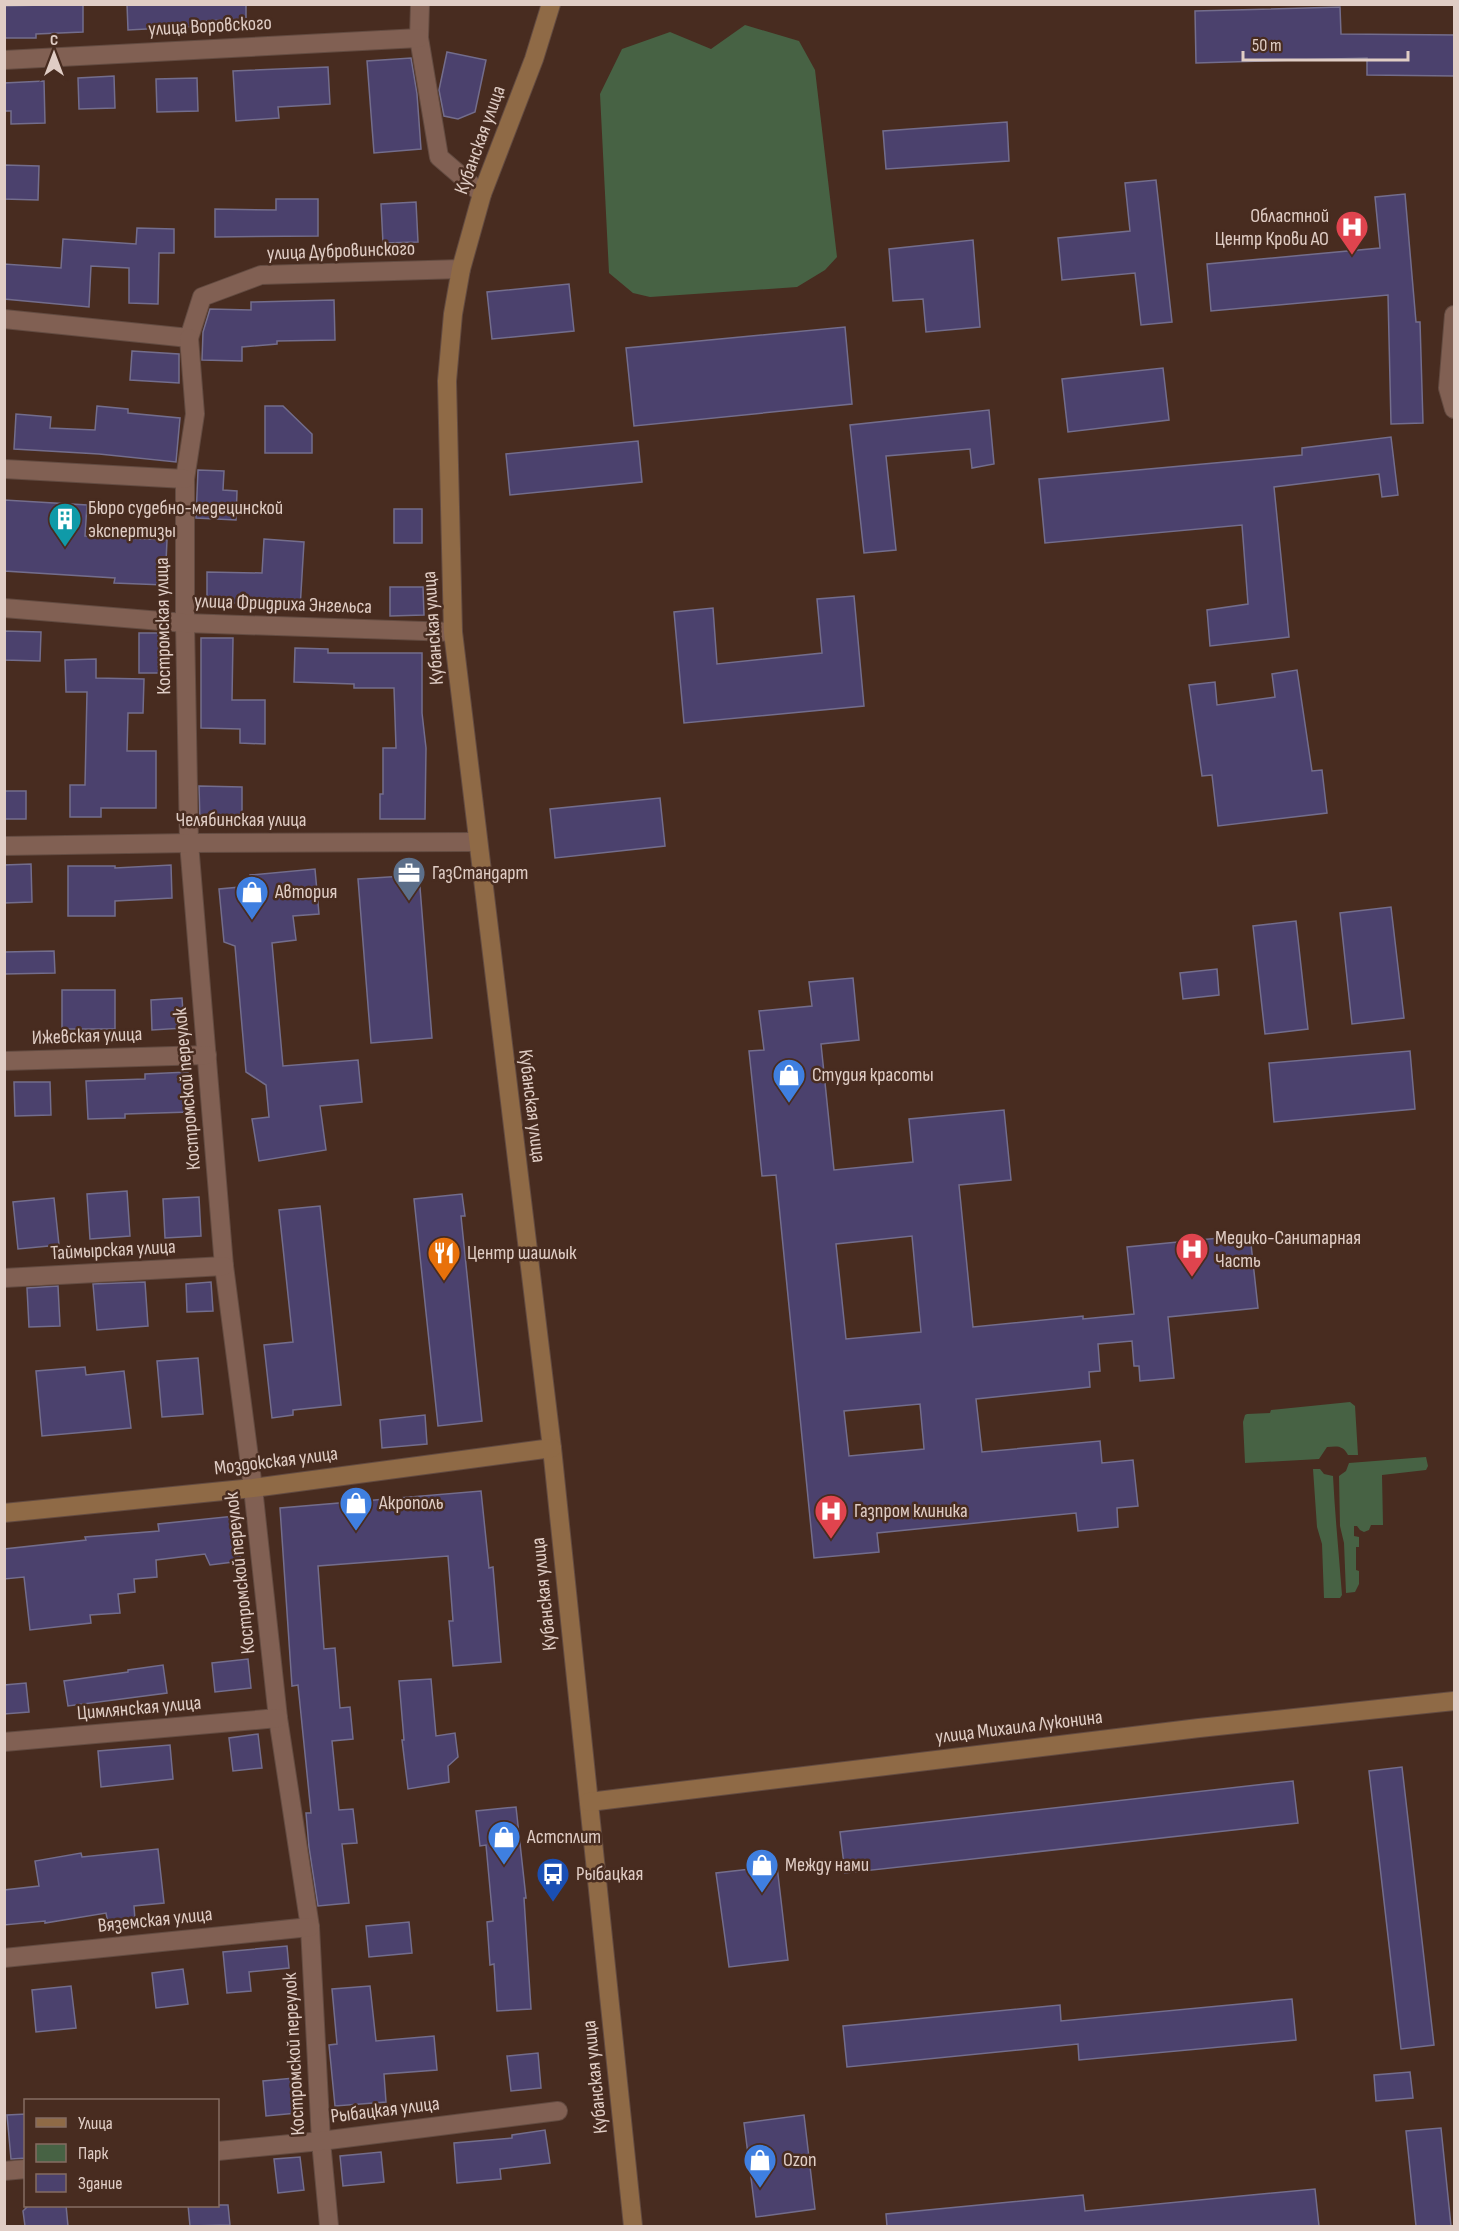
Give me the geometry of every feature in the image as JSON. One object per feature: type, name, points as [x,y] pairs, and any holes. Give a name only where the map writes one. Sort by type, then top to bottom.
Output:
[{"type":"main road","name":"Кубанская улица","points":[[551,4],[534,59],[482,194],[461,269],[453,314],[447,381],[453,632],[552,1448],[633,2226]]},
{"type":"main road","name":"Моздокская улица","points":[[4,1514],[253,1488],[552,1448]]},
{"type":"main road","name":"улица Михаила Луконина","points":[[589,1802],[1199,1728],[1455,1701]]},
{"type":"street","points":[[420,4],[419,38],[439,157],[482,194]]},
{"type":"street","name":"улица Воровского","points":[[4,60],[419,38]]},
{"type":"street","name":"улица Дубровинского","points":[[189,338],[202,297],[261,275],[461,269]]},
{"type":"street","points":[[1455,315],[1448,388],[1455,409]]},
{"type":"street","points":[[4,319],[189,338]]},
{"type":"street","name":"Костромская улица","points":[[189,338],[195,414],[185,479],[184,623],[189,843]]},
{"type":"street","points":[[4,469],[185,479]]},
{"type":"street","name":"улица Фридриха Энгельса","points":[[4,608],[184,623],[453,632]]},
{"type":"street","name":"Челябинская улица","points":[[4,846],[477,842]]},
{"type":"street","name":"Костромской переулок","points":[[189,843],[224,1266],[253,1488],[278,1718],[310,1927],[321,2141],[329,2226]]},
{"type":"street","name":"Ижевская улица","points":[[4,1061],[207,1055]]},
{"type":"street","name":"Таймырская улица","points":[[4,1278],[224,1266]]},
{"type":"street","name":"Цимлянская улица","points":[[4,1742],[278,1718]]},
{"type":"street","name":"Вяземская улица","points":[[4,1958],[310,1927]]},
{"type":"street","name":"Рыбацкая улица","points":[[219,2151],[321,2141],[558,2111]]},
{"type":"street","points":[[4,2171],[24,2169]]},
{"type":"green space","points":[[745,25],[799,41],[815,70],[837,257],[825,270],[797,287],[650,297],[633,293],[609,273],[600,94],[622,49],[670,32],[711,49]]},
{"type":"green space","points":[[1350,1402],[1355,1406],[1358,1455],[1348,1455],[1337,1446],[1327,1447],[1319,1459],[1245,1463],[1243,1422],[1245,1415]]},
{"type":"green space","points":[[1426,1457],[1428,1466],[1426,1470],[1382,1475],[1383,1525],[1371,1525],[1369,1530],[1364,1532],[1354,1526],[1354,1536],[1359,1537],[1359,1547],[1356,1547],[1356,1570],[1359,1571],[1359,1584],[1355,1592],[1346,1593],[1344,1543],[1340,1526],[1339,1476],[1346,1471],[1349,1463]]},
{"type":"green space","points":[[1313,1469],[1320,1469],[1324,1474],[1333,1476],[1342,1595],[1340,1598],[1324,1598],[1322,1544],[1317,1527]]},
{"type":"building","points":[[83,4],[83,32],[36,34],[36,38],[4,38],[4,6]]},
{"type":"building","points":[[127,4],[246,4],[246,19],[204,21],[204,26],[128,30]]},
{"type":"building","points":[[1340,7],[1341,34],[1455,35],[1455,76],[1367,75],[1367,58],[1196,63],[1195,11]]},
{"type":"building","points":[[447,52],[486,60],[475,112],[458,119],[444,116],[439,90]]},
{"type":"building","points":[[411,58],[417,94],[421,149],[374,153],[367,61]]},
{"type":"building","points":[[328,67],[330,104],[278,107],[279,118],[236,121],[233,71]]},
{"type":"building","points":[[114,76],[115,108],[79,109],[78,78]]},
{"type":"building","points":[[197,78],[198,111],[157,112],[156,79]]},
{"type":"building","points":[[44,81],[45,123],[11,124],[11,111],[4,111],[4,83]]},
{"type":"building","points":[[1007,122],[1009,161],[886,169],[883,131]]},
{"type":"building","points":[[4,165],[39,166],[38,200],[4,199]]},
{"type":"building","points":[[1156,180],[1172,322],[1141,325],[1135,273],[1062,280],[1058,238],[1130,231],[1125,183]]},
{"type":"building","name":"Областной Центр Крови АО","points":[[1405,194],[1416,322],[1420,322],[1423,423],[1391,424],[1388,295],[1211,311],[1207,264],[1380,248],[1375,197]]},
{"type":"building","points":[[276,199],[318,199],[318,236],[215,237],[215,209],[276,210]]},
{"type":"building","points":[[416,202],[418,242],[383,243],[381,204]]},
{"type":"building","points":[[137,228],[174,229],[174,253],[159,253],[158,304],[129,303],[129,268],[91,266],[89,307],[4,299],[4,264],[61,268],[63,239],[136,244]]},
{"type":"building","points":[[973,240],[980,327],[926,332],[923,299],[893,301],[889,249]]},
{"type":"building","points":[[569,284],[574,331],[492,339],[487,292]]},
{"type":"building","points":[[334,300],[335,340],[277,341],[277,344],[242,347],[242,361],[202,360],[203,332],[210,309],[251,310],[251,302]]},
{"type":"building","points":[[845,327],[852,404],[634,426],[626,348]]},
{"type":"building","points":[[132,351],[179,354],[179,383],[130,380]]},
{"type":"building","points":[[1163,368],[1169,420],[1068,432],[1062,379]]},
{"type":"building","points":[[97,406],[128,409],[128,413],[180,418],[176,462],[99,454],[14,449],[16,414],[51,417],[50,428],[95,430]]},
{"type":"building","points":[[265,406],[283,406],[312,434],[312,453],[265,453]]},
{"type":"building","points":[[989,410],[994,464],[972,468],[970,449],[886,456],[896,550],[864,553],[850,425]]},
{"type":"building","points":[[1391,437],[1398,495],[1382,497],[1379,474],[1274,487],[1289,637],[1210,646],[1207,610],[1248,604],[1242,525],[1045,543],[1039,479],[1302,455],[1302,448]]},
{"type":"building","points":[[638,441],[642,482],[510,495],[506,454]]},
{"type":"building","points":[[198,470],[224,471],[223,490],[237,491],[236,520],[196,518]]},
{"type":"building","points":[[4,500],[87,505],[85,536],[167,540],[165,585],[114,583],[115,578],[4,571]]},
{"type":"building","points":[[394,509],[422,509],[422,543],[394,543]]},
{"type":"building","points":[[264,539],[304,542],[300,609],[260,607],[260,603],[207,603],[207,572],[262,573]]},
{"type":"building","points":[[390,587],[423,587],[424,615],[390,616]]},
{"type":"building","points":[[854,596],[864,706],[684,723],[674,612],[713,608],[717,664],[822,653],[817,599]]},
{"type":"building","points":[[4,631],[41,632],[40,661],[4,660]]},
{"type":"building","points":[[139,633],[164,633],[164,673],[139,673]]},
{"type":"building","points":[[201,638],[233,638],[232,700],[265,700],[265,744],[240,743],[240,729],[201,728]]},
{"type":"building","points":[[295,648],[328,649],[328,653],[422,653],[422,713],[426,748],[425,819],[380,819],[380,794],[383,794],[383,748],[396,748],[394,688],[354,688],[354,684],[294,682]]},
{"type":"building","points":[[96,659],[96,678],[144,679],[143,713],[128,713],[127,751],[156,751],[156,808],[101,808],[101,817],[70,817],[70,785],[85,785],[87,692],[66,692],[65,660]]},
{"type":"building","points":[[1297,670],[1312,771],[1322,770],[1327,813],[1218,826],[1212,775],[1202,776],[1189,685],[1215,682],[1217,705],[1275,697],[1272,674]]},
{"type":"building","points":[[199,786],[242,787],[242,821],[200,821]]},
{"type":"building","points":[[4,791],[26,791],[26,819],[4,819]]},
{"type":"building","points":[[660,798],[665,846],[555,858],[550,809]]},
{"type":"building","points":[[31,864],[32,902],[4,903],[4,865]]},
{"type":"building","points":[[171,865],[172,898],[115,901],[115,916],[68,916],[68,866],[115,866],[115,868]]},
{"type":"building","points":[[315,869],[319,914],[293,916],[296,940],[272,943],[283,1066],[358,1060],[362,1102],[320,1106],[326,1150],[259,1161],[252,1119],[269,1117],[266,1085],[246,1072],[235,946],[224,942],[219,889],[251,886],[250,875]]},
{"type":"building","points":[[419,875],[432,1038],[371,1043],[358,879]]},
{"type":"building","points":[[1391,907],[1404,1018],[1352,1024],[1340,913]]},
{"type":"building","points":[[1296,921],[1308,1029],[1265,1034],[1253,926]]},
{"type":"building","points":[[54,951],[55,973],[4,974],[4,952]]},
{"type":"building","points":[[1217,969],[1219,995],[1183,999],[1180,973]]},
{"type":"building","name":"Медико-Санитарная Часть","points":[[853,978],[859,1040],[821,1044],[834,1170],[913,1162],[909,1119],[1004,1110],[1011,1180],[959,1185],[973,1327],[1083,1316],[1083,1319],[1134,1314],[1127,1247],[1250,1235],[1258,1308],[1168,1317],[1174,1378],[1140,1381],[1139,1366],[1134,1366],[1132,1341],[1098,1344],[1100,1371],[1089,1372],[1090,1387],[976,1399],[982,1452],[1100,1441],[1102,1463],[1133,1460],[1138,1506],[1117,1508],[1118,1527],[1078,1531],[1076,1513],[877,1533],[879,1552],[814,1558],[776,1175],[762,1176],[749,1051],[764,1050],[759,1011],[812,1006],[809,982]],"holes":[[[912,1236],[921,1332],[846,1339],[836,1244]],[[920,1404],[924,1449],[849,1456],[844,1411]]]},
{"type":"building","points":[[62,990],[115,990],[115,1029],[62,1029]]},
{"type":"building","points":[[182,998],[184,1028],[152,1030],[151,1000]]},
{"type":"building","points":[[1410,1051],[1415,1109],[1274,1122],[1269,1063]]},
{"type":"building","points":[[188,1072],[190,1112],[125,1114],[125,1118],[88,1119],[86,1081],[145,1079],[145,1074]]},
{"type":"building","points":[[14,1082],[50,1082],[51,1115],[15,1116]]},
{"type":"building","points":[[127,1191],[130,1236],[90,1239],[87,1194]]},
{"type":"building","points":[[462,1194],[465,1216],[461,1216],[482,1421],[438,1426],[414,1199]]},
{"type":"building","points":[[199,1197],[201,1236],[165,1238],[163,1199]]},
{"type":"building","points":[[54,1198],[59,1245],[18,1249],[13,1202]]},
{"type":"building","points":[[320,1206],[341,1405],[293,1410],[293,1415],[272,1418],[264,1345],[293,1342],[279,1210]]},
{"type":"building","points":[[145,1282],[148,1326],[97,1330],[93,1284]]},
{"type":"building","points":[[211,1282],[213,1311],[187,1312],[186,1284]]},
{"type":"building","points":[[58,1286],[60,1326],[29,1327],[27,1288]]},
{"type":"building","points":[[198,1358],[203,1414],[162,1417],[157,1361]]},
{"type":"building","points":[[85,1367],[86,1375],[124,1371],[131,1428],[42,1436],[36,1371]]},
{"type":"building","points":[[425,1415],[427,1444],[382,1448],[380,1420]]},
{"type":"building","points":[[481,1491],[489,1568],[493,1567],[501,1662],[453,1666],[449,1621],[453,1621],[448,1556],[318,1566],[324,1649],[335,1648],[340,1708],[350,1707],[353,1739],[332,1741],[339,1810],[353,1809],[357,1843],[342,1844],[349,1903],[318,1906],[309,1847],[306,1813],[311,1813],[298,1685],[292,1686],[280,1508]]},
{"type":"building","points":[[235,1516],[241,1561],[210,1565],[205,1554],[156,1560],[157,1577],[134,1579],[135,1592],[118,1594],[120,1613],[90,1615],[91,1623],[30,1630],[24,1577],[4,1579],[4,1549],[86,1540],[85,1537],[159,1531],[158,1524]]},
{"type":"building","points":[[248,1659],[251,1688],[215,1692],[212,1663]]},
{"type":"building","points":[[163,1665],[167,1693],[68,1706],[64,1681]]},
{"type":"building","points":[[431,1679],[436,1736],[455,1733],[458,1757],[448,1766],[449,1782],[408,1789],[402,1740],[404,1740],[399,1681]]},
{"type":"building","points":[[26,1683],[29,1712],[4,1714],[4,1685]]},
{"type":"building","points":[[258,1734],[262,1768],[233,1771],[229,1738]]},
{"type":"building","points":[[170,1745],[173,1779],[101,1787],[98,1751]]},
{"type":"building","points":[[1402,1767],[1434,2045],[1401,2049],[1369,1771]]},
{"type":"building","points":[[1293,1781],[1298,1823],[845,1873],[840,1832]]},
{"type":"building","points":[[516,1807],[526,1898],[524,1898],[531,2009],[497,2011],[494,1964],[490,1965],[487,1922],[493,1921],[486,1845],[480,1846],[476,1811]]},
{"type":"building","points":[[158,1849],[164,1903],[134,1906],[135,1920],[108,1923],[106,1913],[45,1923],[45,1921],[4,1925],[4,1890],[39,1886],[35,1861],[81,1853],[82,1857]]},
{"type":"building","points":[[777,1866],[788,1960],[729,1967],[716,1873]]},
{"type":"building","points":[[409,1922],[412,1953],[369,1957],[366,1926]]},
{"type":"building","points":[[287,1946],[289,1968],[249,1972],[251,1991],[227,1993],[223,1952]]},
{"type":"building","points":[[183,1969],[188,2004],[156,2008],[152,1973]]},
{"type":"building","points":[[71,1986],[76,2028],[36,2032],[32,1990]]},
{"type":"building","points":[[370,1986],[376,2041],[434,2036],[437,2070],[384,2074],[386,2102],[335,2106],[329,2045],[337,2044],[332,1989]]},
{"type":"building","points":[[1292,1999],[1296,2040],[1079,2060],[1078,2044],[847,2067],[843,2026],[1060,2005],[1061,2021]]},
{"type":"building","points":[[538,2053],[541,2088],[511,2091],[507,2056]]},
{"type":"building","points":[[1410,2072],[1413,2098],[1376,2101],[1374,2075]]},
{"type":"building","points":[[294,2078],[297,2113],[266,2116],[263,2081]]},
{"type":"building","points":[[24,2114],[24,2158],[11,2159],[7,2115]]},
{"type":"building","points":[[804,2115],[815,2209],[756,2217],[744,2123]]},
{"type":"building","points":[[1441,2128],[1451,2226],[1416,2226],[1406,2131]]},
{"type":"building","points":[[545,2130],[550,2163],[500,2169],[501,2179],[457,2183],[454,2143],[512,2138],[512,2135]]},
{"type":"building","points":[[381,2152],[384,2182],[343,2186],[340,2156]]},
{"type":"building","points":[[300,2157],[304,2190],[278,2193],[274,2159]]},
{"type":"building","points":[[1315,2189],[1319,2226],[887,2226],[886,2214],[1083,2195],[1085,2211]]},
{"type":"building","points":[[228,2205],[230,2225],[190,2226],[188,2207]]},
{"type":"building","points":[[27,2207],[66,2207],[68,2226],[25,2226],[23,2211]]},
{"type":"place","name":"Областной Центр Крови АО","points":[[1352,256]]},
{"type":"place","name":"Бюро судебно-медецинской экспертизы","points":[[65,548]]},
{"type":"place","name":"ГазСтандарт","points":[[409,902]]},
{"type":"place","name":"Автория","points":[[252,921]]},
{"type":"place","name":"Студия красоты","points":[[789,1104]]},
{"type":"place","name":"Медико-Санитарная Часть","points":[[1192,1278]]},
{"type":"place","name":"Центр шашлык","points":[[444,1282]]},
{"type":"place","name":"Акрополь","points":[[356,1532]]},
{"type":"place","name":"Газпром клиника","points":[[831,1540]]},
{"type":"place","name":"Астсплит","points":[[504,1866]]},
{"type":"place","name":"Между нами","points":[[762,1894]]},
{"type":"place","name":"Рыбацкая","points":[[553,1903]]},
{"type":"place","name":"Ozon","points":[[760,2189]]}]
